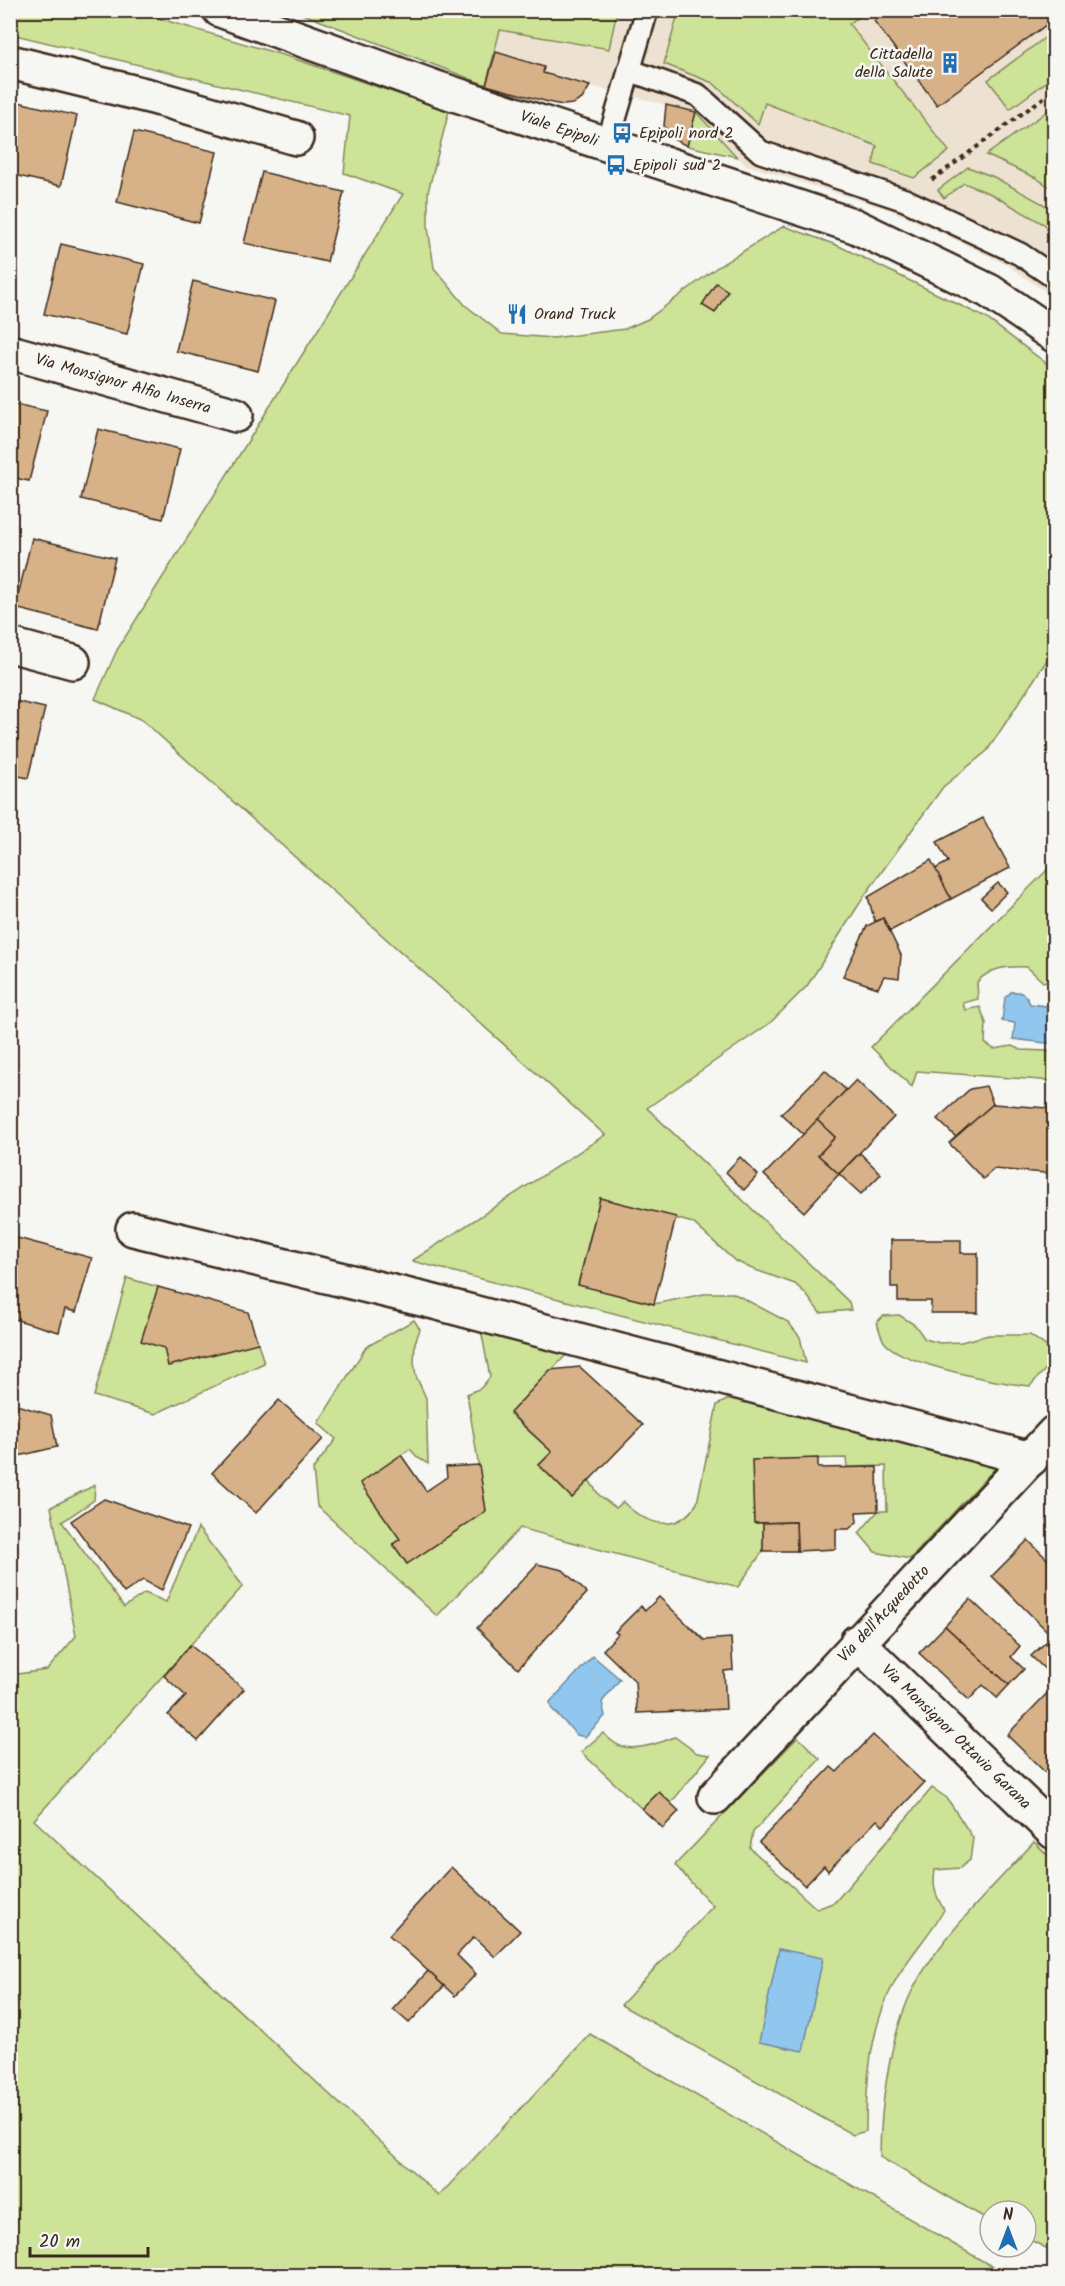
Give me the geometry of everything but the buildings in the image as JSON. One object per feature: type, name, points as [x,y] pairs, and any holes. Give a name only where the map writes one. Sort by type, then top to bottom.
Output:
[{"type":"street","name":"Viale Epipoli","points":[[220,10],[439,89],[855,226],[989,291],[1054,335]]},
{"type":"street","points":[[10,63],[153,97],[296,138]]},
{"type":"street","name":"Via Monsignor Alfio Inserra","points":[[10,352],[236,416]]},
{"type":"street","points":[[10,645],[73,662]]},
{"type":"street","points":[[133,1229],[434,1302],[1031,1459]]},
{"type":"street","name":"Via dell'Acquedotto","points":[[715,1797],[1054,1433]]},
{"type":"street","name":"Via Monsignor Ottavio Garana","points":[[857,1642],[1054,1832]]},
{"type":"lane","points":[[607,146],[647,10]]},
{"type":"lane","points":[[629,70],[698,95],[761,152],[905,200],[1020,254],[1054,277]]},
{"type":"path","points":[[905,200],[1054,90]]},
{"type":"shaded area","points":[[295,11],[1054,11],[1054,298],[1007,265],[887,209],[746,165],[737,157],[687,146],[671,138],[664,126],[666,105],[591,86],[582,99],[563,105],[552,103],[486,85]]},
{"type":"green space","points":[[679,10],[866,11],[849,24],[949,151],[914,178],[873,164],[877,146],[765,103],[758,124],[713,83],[664,64]]},
{"type":"green space","points":[[11,11],[134,11],[286,56],[449,111],[428,192],[428,227],[434,268],[465,305],[502,334],[553,338],[625,329],[648,319],[716,268],[784,226],[839,246],[986,318],[1054,369],[1054,648],[1051,654],[987,751],[943,787],[865,895],[807,986],[770,1023],[647,1108],[849,1302],[851,1310],[820,1313],[795,1284],[734,1260],[693,1223],[600,1198],[578,1284],[654,1304],[709,1293],[733,1293],[788,1322],[800,1337],[806,1363],[412,1261],[605,1135],[142,720],[95,699],[117,650],[403,194],[344,173],[350,116],[11,34]]},
{"type":"green space","points":[[295,11],[617,11],[609,49],[500,30],[486,85]]},
{"type":"green space","points":[[1054,31],[1054,76],[1010,109],[988,80]]},
{"type":"green space","points":[[1049,110],[1054,118],[1054,190],[1036,178],[986,155]]},
{"type":"green space","points":[[696,112],[737,157],[687,146]]},
{"type":"green space","points":[[968,167],[994,177],[1054,210],[1054,230],[991,194],[964,183],[944,198],[938,190]]},
{"type":"green space","points":[[1054,863],[1054,969],[1052,980],[1043,982],[1027,967],[1000,968],[988,973],[977,982],[978,999],[963,1003],[965,1010],[980,1007],[986,1023],[985,1043],[994,1049],[1012,1046],[1021,1050],[1048,1051],[1054,1055],[1054,1081],[917,1071],[912,1087],[871,1047]]},
{"type":"green space","points":[[127,1278],[158,1287],[258,1343],[264,1363],[155,1414],[94,1396]]},
{"type":"green space","points":[[899,1315],[915,1325],[925,1339],[940,1343],[961,1342],[989,1335],[1030,1335],[1054,1352],[1054,1360],[1030,1386],[976,1377],[932,1366],[897,1352],[884,1342],[877,1322],[883,1316]]},
{"type":"green space","points":[[414,1320],[420,1329],[415,1343],[414,1362],[416,1376],[426,1398],[428,1464],[410,1449],[361,1483],[400,1539],[393,1544],[407,1564],[486,1511],[467,1394],[481,1388],[490,1377],[481,1330],[568,1353],[510,1414],[552,1452],[539,1465],[572,1498],[589,1480],[599,1495],[616,1508],[623,1502],[651,1521],[671,1523],[680,1520],[697,1503],[717,1405],[731,1398],[998,1465],[910,1559],[875,1552],[859,1533],[878,1511],[887,1511],[886,1466],[847,1467],[846,1458],[753,1460],[754,1523],[763,1523],[763,1551],[738,1587],[520,1528],[437,1616],[317,1506],[313,1469],[336,1439],[318,1423],[366,1347]]},
{"type":"green space","points":[[95,1485],[94,1500],[62,1522],[124,1607],[145,1593],[166,1602],[198,1528],[243,1586],[34,1820],[439,2196],[590,2034],[1007,2275],[11,2275],[10,1675],[47,1670],[76,1636],[51,1507]]},
{"type":"green space","points":[[603,1733],[618,1745],[631,1748],[675,1737],[697,1753],[710,1755],[671,1803],[659,1792],[642,1809],[581,1752]]},
{"type":"green space","points":[[798,1737],[820,1759],[753,1832],[750,1848],[817,1909],[835,1902],[932,1788],[947,1798],[973,1838],[970,1860],[960,1868],[935,1870],[935,1891],[944,1910],[900,1973],[886,2000],[871,2055],[866,2131],[853,2135],[621,2005],[713,1906],[675,1865]]},
{"type":"green space","points":[[1034,1842],[1054,1861],[1054,2246],[1046,2248],[1038,2244],[1038,2199],[978,2199],[978,2214],[880,2157],[884,2094],[892,2050],[904,2009],[912,1991],[936,1952],[985,1894]]},
{"type":"water","points":[[1011,992],[1023,994],[1030,1004],[1054,1007],[1054,1044],[1013,1039],[1015,1023],[1002,1021],[1005,998]]},
{"type":"water","points":[[593,1656],[620,1679],[602,1702],[605,1716],[585,1737],[577,1735],[551,1708],[550,1702]]},
{"type":"water","points":[[779,1949],[823,1958],[803,2051],[759,2042]]},
{"type":"place","name":"Cittadella della Salute","points":[[950,63]]},
{"type":"place","name":"Epipoli nord 2","points":[[622,133]]},
{"type":"place","name":"Epipoli sud 2","points":[[616,165]]},
{"type":"place","name":"Orand Truck","points":[[517,314]]}]
